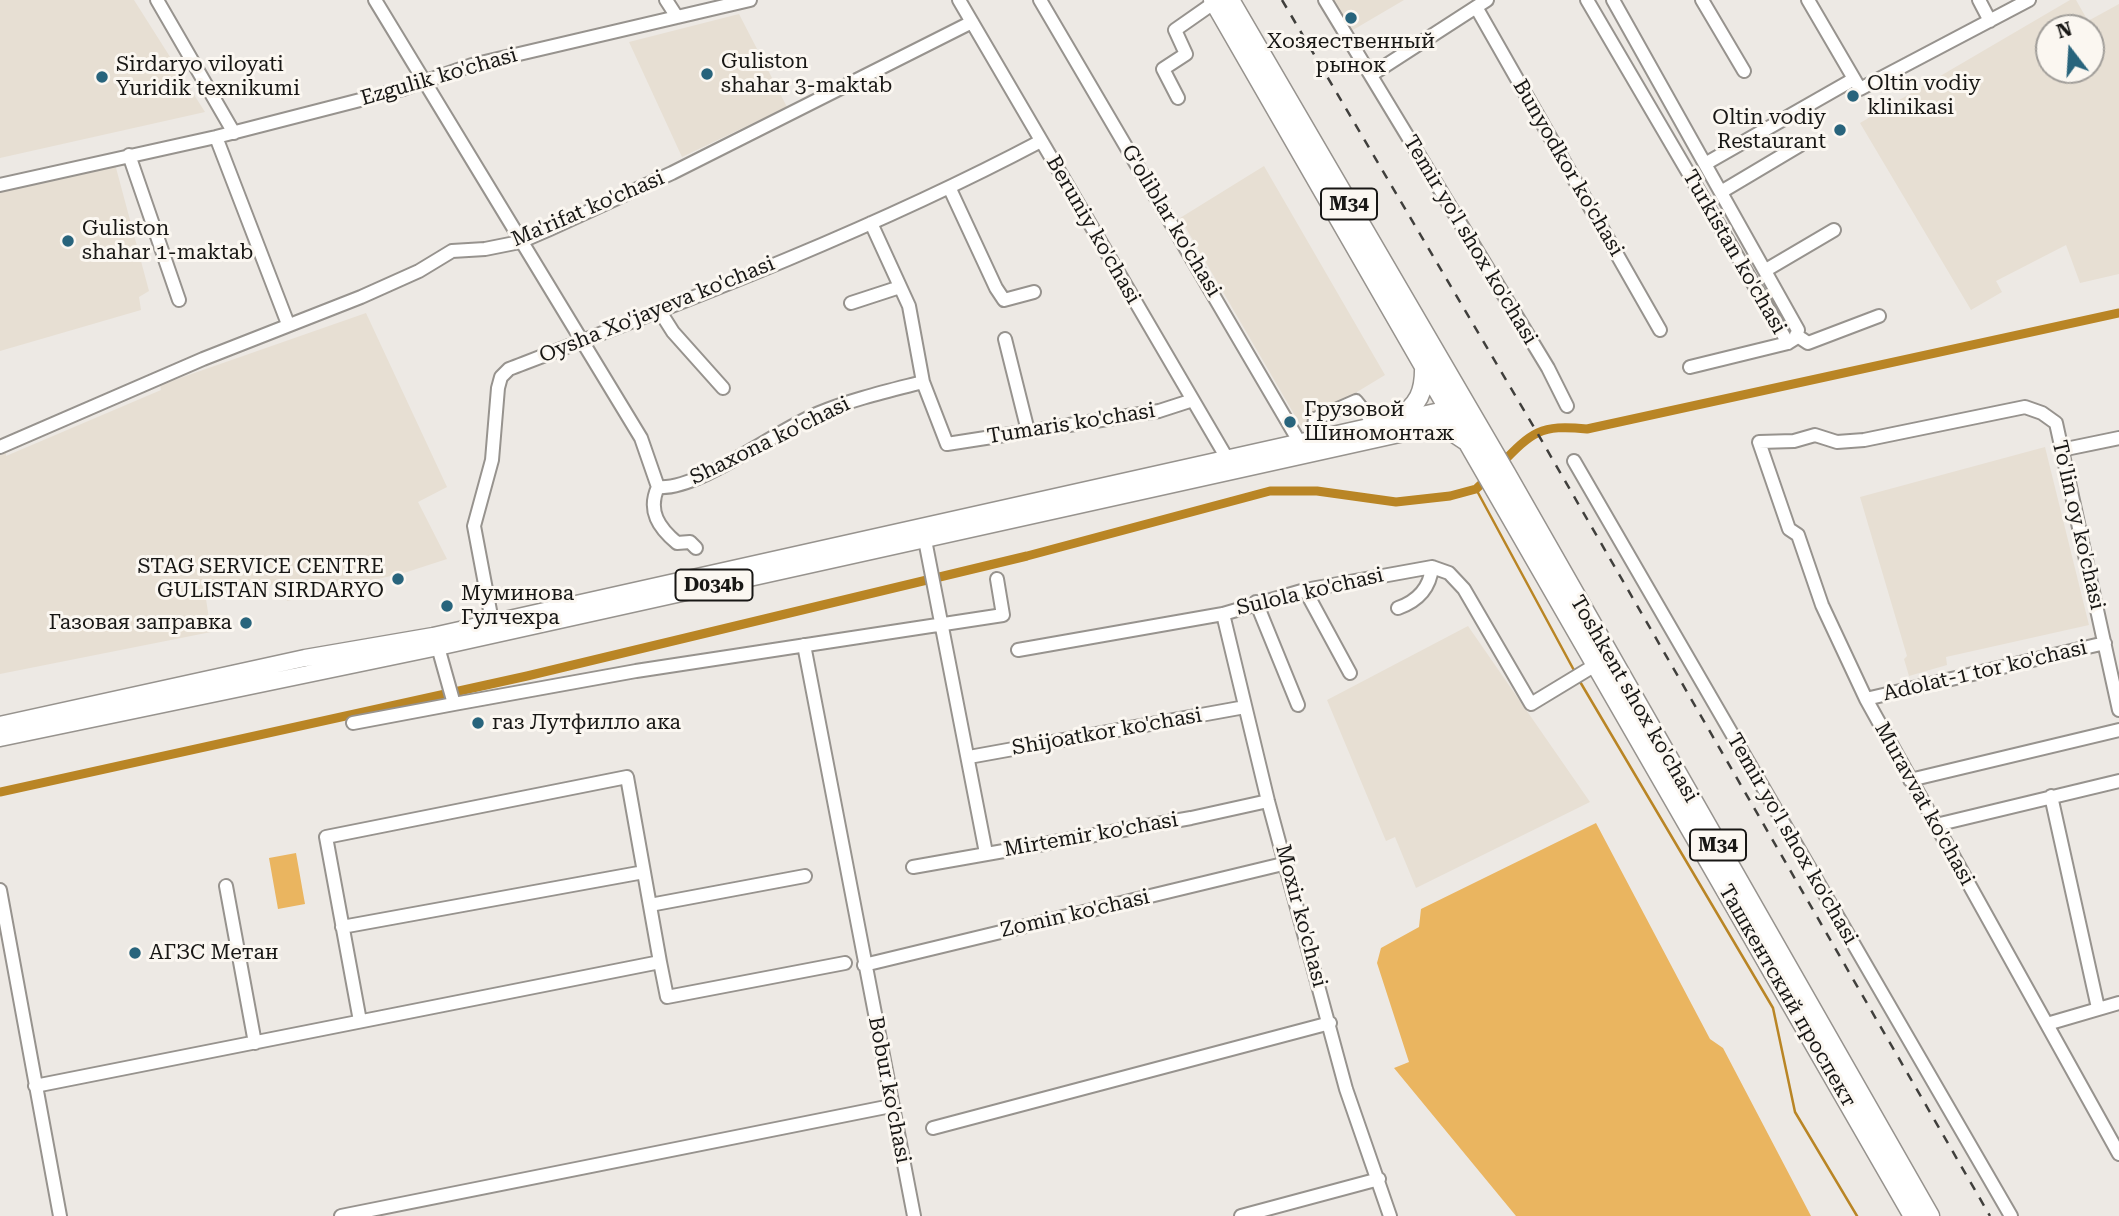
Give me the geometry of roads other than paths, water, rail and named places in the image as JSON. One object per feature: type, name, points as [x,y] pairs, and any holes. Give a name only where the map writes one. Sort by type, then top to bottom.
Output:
[{"type":"highway","name":"M34","points":[[1220,1],[1458,412],[1496,471]]},
{"type":"highway","points":[[1395,421],[1420,398],[1430,360]]},
{"type":"highway","name":"M34","points":[[1458,412],[1471,445],[1496,471]]},
{"type":"highway","points":[[1428,428],[1451,431],[1471,445]]},
{"type":"highway","name":"Ташкентский проспект","points":[[1496,471],[1590,669],[1913,1216]]},
{"type":"highway","name":"Toshkent shox ko'chasi","points":[[1496,471],[1930,1216]]},
{"type":"main road","name":"D034b","points":[[0,738],[303,653],[432,636],[1395,421],[1458,412]]},
{"type":"main road","name":"D034b","points":[[0,725],[81,714],[438,647],[568,616],[1428,428],[1458,412]]},
{"type":"street","points":[[157,0],[234,132]]},
{"type":"street","points":[[375,0],[641,438],[658,487],[652,501],[663,531],[677,543],[690,542],[696,548]]},
{"type":"street","points":[[666,0],[677,17]]},
{"type":"street","name":"Ezgulik ko'chasi","points":[[0,185],[216,137],[423,81],[472,65],[750,0]]},
{"type":"street","name":"Beruniy ko'chasi","points":[[959,0],[1228,460]]},
{"type":"street","name":"G'oliblar ko'chasi","points":[[1040,0],[1306,441]]},
{"type":"street","name":"Temir yo'l shox ko'chasi","points":[[1325,0],[1548,368],[1567,406]]},
{"type":"street","name":"Turkistan ko'chasi","points":[[1587,0],[1792,339]]},
{"type":"street","name":"Turkistan ko'chasi","points":[[1613,0],[1793,317],[1792,339]]},
{"type":"street","points":[[1703,0],[1744,71]]},
{"type":"street","points":[[1808,0],[1857,84]]},
{"type":"street","points":[[1979,0],[1990,21]]},
{"type":"street","points":[[1705,164],[1857,84],[2029,0]]},
{"type":"street","points":[[1178,97],[1163,69],[1184,58],[1186,54],[1175,30],[1220,1]]},
{"type":"street","points":[[1371,75],[1473,4]]},
{"type":"street","name":"Bunyodkor ko'chasi","points":[[1473,4],[1660,330]]},
{"type":"street","name":"Ma'rifat ko'chasi","points":[[0,447],[419,271],[452,251],[485,249],[520,242],[672,173],[972,22]]},
{"type":"street","points":[[216,137],[288,324]]},
{"type":"street","name":"Oysha Xo'jayeva ko'chasi","points":[[492,621],[474,526],[492,460],[501,377],[509,369],[950,190],[1041,142]]},
{"type":"street","points":[[1721,191],[1800,145]]},
{"type":"street","points":[[129,155],[180,300]]},
{"type":"street","points":[[950,190],[1004,300],[1034,292]]},
{"type":"street","points":[[871,223],[909,306],[923,382]]},
{"type":"street","points":[[1766,270],[1834,230]]},
{"type":"street","points":[[851,303],[900,287]]},
{"type":"street","points":[[659,310],[673,332],[723,388]]},
{"type":"street","points":[[1690,367],[1792,339],[1808,343],[1879,316]]},
{"type":"street","points":[[1005,339],[1028,431]]},
{"type":"street","name":"Tumaris ko'chasi","points":[[923,382],[947,444],[1159,411],[1193,400]]},
{"type":"street","name":"Shaxona ko'chasi","points":[[658,487],[672,489],[817,413],[860,398],[923,382]]},
{"type":"street","points":[[1306,441],[1315,419],[1356,401],[1376,426]]},
{"type":"street","name":"Muravvat ko'chasi","points":[[2056,423],[2042,413],[2025,407],[1864,440],[1837,442],[1815,435],[1794,441],[1759,442],[1789,529],[1798,536],[1822,605],[1866,699],[2119,1154]]},
{"type":"street","name":"To'lin oy ko'chasi","points":[[2056,423],[2105,643],[2116,680],[2119,710]]},
{"type":"street","points":[[2062,450],[2119,438]]},
{"type":"street","name":"Temir yo'l shox ko'chasi","points":[[1574,461],[2011,1216]]},
{"type":"street","points":[[925,540],[986,853]]},
{"type":"street","points":[[1398,608],[1424,592],[1431,577],[1432,566],[1449,573],[1464,589],[1531,704],[1590,669]]},
{"type":"street","name":"Sulola ko'chasi","points":[[1018,650],[1223,614],[1256,602],[1305,590],[1432,566]]},
{"type":"street","points":[[353,723],[454,701],[1003,615],[997,579]]},
{"type":"street","points":[[1305,590],[1350,673]]},
{"type":"street","points":[[1256,602],[1298,705]]},
{"type":"street","name":"Moxir ko'chasi","points":[[1223,614],[1268,801],[1287,863],[1346,1089],[1390,1216]]},
{"type":"street","name":"Adolat-1 tor ko'chasi","points":[[1866,699],[2105,643]]},
{"type":"street","name":"Bobur ko'chasi","points":[[804,645],[914,1216]]},
{"type":"street","points":[[438,647],[454,701]]},
{"type":"street","name":"Shijoatkor ko'chasi","points":[[969,757],[1245,707]]},
{"type":"street","points":[[1910,780],[2119,730]]},
{"type":"street","points":[[360,1021],[326,836],[627,777],[667,997],[845,963]]},
{"type":"street","points":[[1936,825],[2119,781]]},
{"type":"street","points":[[2051,796],[2098,1008]]},
{"type":"street","name":"Mirtemir ko'chasi","points":[[913,867],[1191,818],[1268,801]]},
{"type":"street","name":"Zomin ko'chasi","points":[[864,965],[1287,863]]},
{"type":"street","points":[[342,927],[644,872]]},
{"type":"street","points":[[650,905],[805,876]]},
{"type":"street","points":[[226,886],[255,1042]]},
{"type":"street","points":[[0,890],[60,1216]]},
{"type":"street","points":[[35,1086],[660,962]]},
{"type":"street","points":[[2046,1024],[2119,1003]]},
{"type":"street","points":[[933,1128],[1330,1023]]},
{"type":"street","points":[[341,1216],[891,1106]]},
{"type":"street","points":[[1241,1216],[1378,1179]]},
{"type":"waterway","points":[[1500,465],[1529,438],[1547,429],[1587,429],[2119,313]]},
{"type":"waterway","points":[[0,792],[527,676],[1027,556],[1270,491],[1317,491],[1396,502],[1450,496],[1476,489],[1490,476]]},
{"type":"waterway","points":[[1476,489],[1576,674]]},
{"type":"waterway","points":[[1579,680],[1773,1008],[1795,1112],[1857,1216]]},
{"type":"railway","points":[[1282,0],[1535,429],[1990,1216]]},
{"type":"place","name":"Хозяественный рынок","points":[[1351,18]]},
{"type":"place","name":"Guliston shahar 3-maktab","points":[[707,74]]},
{"type":"place","name":"Sirdaryo viloyati Yuridik texnikumi","points":[[102,77]]},
{"type":"place","name":"Oltin vodiy klinikasi","points":[[1853,96]]},
{"type":"place","name":"Oltin vodiy Restaurant","points":[[1840,130]]},
{"type":"place","name":"Guliston shahar 1-maktab","points":[[68,241]]},
{"type":"place","name":"Грузовой Шиномонтаж","points":[[1290,422]]},
{"type":"place","name":"STAG SERVICE CENTRE GULISTAN SIRDARYO","points":[[398,579]]},
{"type":"place","name":"Муминова Гулчехра","points":[[447,606]]},
{"type":"place","name":"Газовая заправка","points":[[246,623]]},
{"type":"place","name":"газ Лутфилло ака","points":[[478,723]]},
{"type":"place","name":"АГЗС Метан","points":[[135,953]]}]
